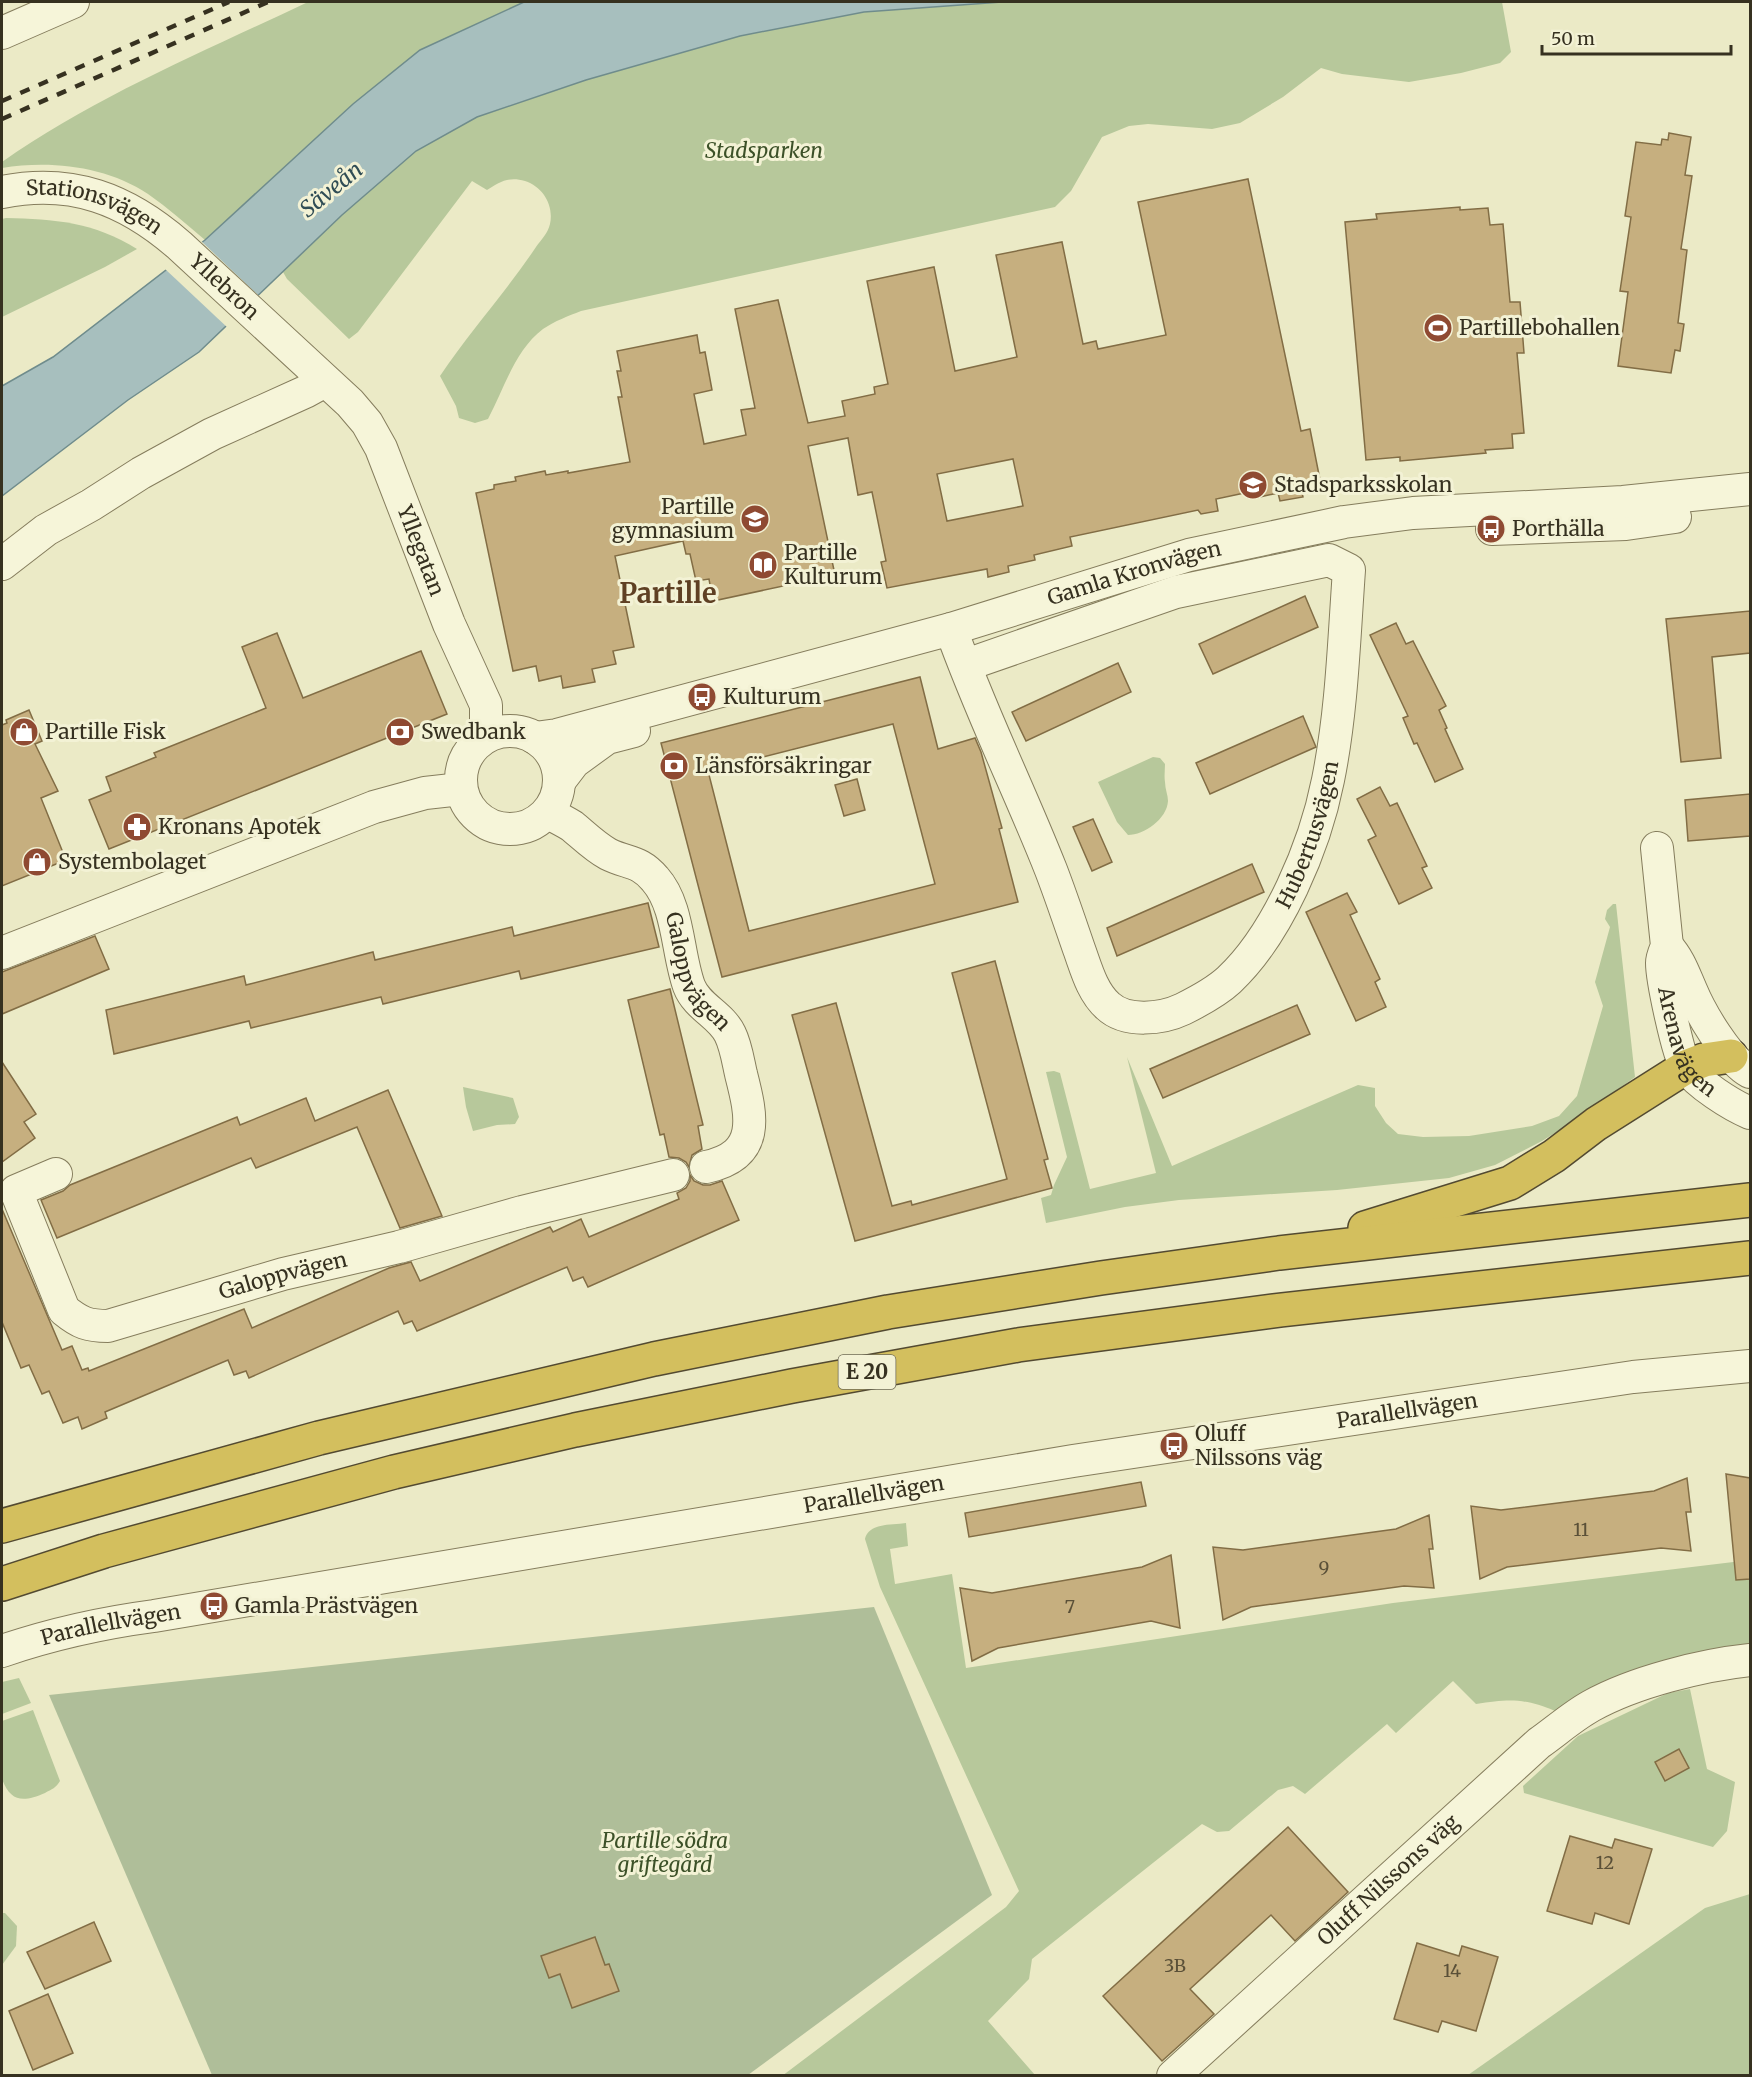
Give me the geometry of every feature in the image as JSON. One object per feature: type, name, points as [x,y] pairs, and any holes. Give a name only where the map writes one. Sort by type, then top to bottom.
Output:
[{"type":"highway","points":[[1279,1253],[1510,1183],[1554,1156],[1596,1124],[1686,1067],[1704,1060],[1741,1064]]},
{"type":"highway","points":[[2,1526],[320,1438],[654,1359],[888,1312],[1279,1253],[1750,1200]]},
{"type":"highway","name":"E 20","points":[[2,1584],[104,1551],[394,1472],[575,1430],[792,1386],[1052,1340],[1281,1310],[1750,1258]]},
{"type":"street","points":[[2,33],[74,2]]},
{"type":"street","name":"Stationsvägen","points":[[2,192],[22,188],[60,187],[92,193],[112,200],[156,225],[179,245]]},
{"type":"street","name":"Yllebron","points":[[179,245],[270,328]]},
{"type":"street","name":"Yllegatan","points":[[270,328],[351,403],[367,423],[381,448],[450,624],[486,705],[486,720],[491,734]]},
{"type":"street","points":[[2,564],[46,530],[141,473],[212,434],[325,381]]},
{"type":"street","name":"Gamla Kronvägen","points":[[536,738],[557,735],[702,698],[958,646],[1189,555],[1344,522],[1413,513],[1623,502],[1750,489]]},
{"type":"street","name":"Gamla Kronvägen","points":[[561,780],[574,762],[607,738],[958,646],[1189,573],[1246,559],[1301,548],[1417,532],[1626,524],[1750,506]]},
{"type":"street","name":"Hubertusvägen","points":[[1329,560],[1349,570],[1337,723],[1328,780],[1318,819],[1288,896],[1264,940],[1228,981],[1199,1001],[1178,1011],[1159,1016],[1123,1015],[1108,1006],[1092,984],[1051,871],[977,698],[958,646],[1176,592],[1329,560]]},
{"type":"street","points":[[506,730],[522,732],[536,738],[554,756],[561,780],[557,798],[548,813],[535,823],[519,829],[503,830],[487,824],[474,814],[461,789],[462,769],[468,754],[478,742],[491,734],[506,730]]},
{"type":"street","points":[[2,953],[374,807],[425,793],[461,789]]},
{"type":"street","name":"Galoppvägen","points":[[548,813],[569,824],[607,854],[641,865],[655,878],[663,888],[675,924],[689,987],[695,998],[722,1023],[730,1034],[745,1090],[750,1130],[746,1143],[737,1154],[722,1163],[706,1167]]},
{"type":"street","name":"Arenavägen","points":[[1657,849],[1667,946],[1662,960],[1662,974],[1672,1022],[1686,1067],[1716,1095],[1750,1113]]},
{"type":"street","name":"Arenavägen","points":[[1667,946],[1678,957],[1700,1011],[1741,1064]]},
{"type":"street","name":"Galoppvägen","points":[[56,1174],[16,1191],[64,1311],[77,1321],[92,1326],[108,1326],[282,1274],[399,1247],[522,1212],[673,1175]]},
{"type":"street","name":"Parallellvägen","points":[[2,1651],[42,1638],[104,1623],[1073,1461],[1633,1377],[1750,1366]]},
{"type":"street","name":"Oluff Nilssons väg","points":[[1173,2076],[1530,1751],[1557,1730],[1591,1706],[1628,1689],[1679,1674],[1750,1660]]},
{"type":"green space","points":[[308,2],[526,2],[420,50],[353,104],[205,240],[148,194],[114,177],[96,171],[58,165],[2,168],[2,162],[38,138],[113,95]]},
{"type":"green space","name":"Stadsparken","points":[[1002,2],[1502,2],[1511,52],[1500,63],[1461,73],[1409,82],[1342,74],[1321,68],[1283,97],[1240,123],[1212,129],[1148,124],[1129,126],[1102,137],[1071,191],[1055,207],[581,311],[543,329],[533,338],[511,371],[488,419],[475,423],[459,418],[456,406],[440,376],[548,230],[551,217],[549,204],[537,188],[525,181],[514,179],[500,182],[487,190],[472,181],[358,332],[349,339],[287,279],[283,272],[342,215],[416,151],[477,117],[586,80],[740,36],[864,12]]},
{"type":"green space","points":[[2,219],[41,219],[73,224],[105,233],[137,249],[2,317]]},
{"type":"green space","points":[[1153,757],[1160,758],[1165,764],[1167,808],[1154,825],[1141,832],[1128,835],[1117,822],[1098,782]]},
{"type":"green space","points":[[1616,904],[1635,1077],[1542,1141],[1495,1165],[1449,1178],[1337,1190],[1179,1200],[1125,1207],[1046,1223],[1041,1198],[1051,1195],[1067,1157],[1046,1072],[1060,1073],[1090,1189],[1156,1173],[1127,1057],[1172,1166],[1358,1085],[1375,1088],[1375,1106],[1386,1123],[1398,1134],[1423,1137],[1469,1136],[1532,1126],[1559,1116],[1577,1096],[1603,1006],[1595,982],[1610,927],[1605,919],[1607,910]]},
{"type":"green space","points":[[463,1087],[513,1098],[519,1117],[515,1124],[497,1125],[473,1131]]},
{"type":"green space","points":[[906,1523],[908,1546],[890,1549],[895,1584],[952,1574],[966,1668],[1393,1603],[1750,1560],[1750,1647],[1555,1711],[1516,1701],[1476,1704],[1453,1681],[1396,1733],[1387,1724],[1305,1794],[1293,1786],[1278,1790],[1229,1831],[1217,1832],[1202,1824],[1032,1959],[1029,1979],[988,2021],[1035,2075],[782,2076],[1006,1907],[1019,1891],[880,1587],[865,1539],[867,1534],[876,1527]]},
{"type":"green space","name":"Partille södra griftegård","points":[[874,1607],[992,1895],[748,2075],[212,2075],[49,1695]]},
{"type":"green space","points":[[19,1678],[31,1703],[2,1714],[2,1682]]},
{"type":"green space","points":[[1690,1689],[1707,1769],[1735,1782],[1727,1831],[1713,1847],[1524,1793],[1523,1786],[1578,1736],[1668,1693]]},
{"type":"green space","points":[[33,1710],[60,1781],[45,1793],[25,1799],[10,1793],[2,1779],[2,1721]]},
{"type":"green space","points":[[1750,1894],[1750,2075],[1468,2075],[1705,1908]]},
{"type":"green space","points":[[2,1913],[5,1913],[17,1926],[16,1946],[2,1965]]},
{"type":"water","name":"Säveån","points":[[524,2],[1002,2],[864,12],[740,36],[586,80],[477,117],[416,151],[342,215],[199,352],[128,400],[2,496],[2,386],[53,357],[205,240],[353,104],[420,50]]},
{"type":"pier","points":[[200,240],[261,298],[229,329],[164,268]]},
{"type":"building","points":[[1669,133],[1691,137],[1685,175],[1692,176],[1681,249],[1687,250],[1678,323],[1684,324],[1680,351],[1675,350],[1671,373],[1618,366],[1628,292],[1620,291],[1631,217],[1625,216],[1636,142],[1661,145],[1662,139],[1668,140]]},
{"type":"building","points":[[1248,179],[1301,431],[1310,429],[1321,485],[1301,489],[1303,497],[1280,501],[1278,493],[1255,498],[1254,491],[1216,499],[1218,511],[1201,514],[1198,510],[1070,537],[1072,546],[1034,555],[1035,560],[1008,566],[1009,572],[988,577],[987,569],[887,588],[881,562],[886,561],[872,492],[858,495],[848,438],[808,446],[835,575],[713,601],[709,579],[696,581],[690,554],[686,554],[683,541],[615,556],[634,647],[613,651],[616,664],[592,669],[595,682],[563,688],[561,676],[539,681],[536,666],[513,671],[476,493],[494,489],[494,485],[516,481],[515,477],[545,471],[546,475],[568,471],[568,473],[630,462],[618,397],[622,397],[617,371],[621,371],[617,351],[697,335],[700,353],[705,352],[712,390],[694,394],[704,444],[746,435],[741,410],[755,408],[735,309],[778,300],[808,423],[845,416],[842,401],[875,394],[874,387],[888,384],[867,281],[934,267],[955,371],[1017,357],[996,255],[1062,242],[1083,344],[1096,341],[1098,349],[1166,335],[1138,202]],"holes":[[[1013,459],[1023,506],[947,521],[937,474]]]},
{"type":"building","name":"Partillebohallen","points":[[1460,207],[1460,210],[1488,208],[1490,225],[1503,224],[1510,302],[1520,302],[1524,353],[1517,353],[1524,433],[1512,434],[1513,448],[1485,450],[1486,453],[1400,461],[1400,457],[1366,460],[1345,222],[1377,219],[1376,214]]},
{"type":"building","points":[[1305,596],[1318,627],[1213,674],[1199,644]]},
{"type":"building","points":[[1750,611],[1750,653],[1712,657],[1721,758],[1681,762],[1666,619]]},
{"type":"building","points":[[1396,623],[1406,644],[1413,641],[1446,706],[1439,710],[1463,769],[1435,782],[1417,743],[1414,744],[1403,718],[1408,716],[1370,635]]},
{"type":"building","points":[[277,633],[303,698],[421,651],[447,714],[109,849],[89,800],[111,791],[106,777],[156,757],[154,753],[266,708],[242,647]]},
{"type":"building","points":[[1118,663],[1131,692],[1026,741],[1012,712]]},
{"type":"building","points":[[920,677],[938,749],[975,738],[1002,828],[999,829],[1018,902],[722,977],[661,743]],"holes":[[[893,724],[935,884],[749,931],[708,771]]]},
{"type":"building","points":[[29,710],[42,741],[35,744],[58,791],[41,798],[66,860],[2,886],[2,725],[7,723],[6,720]]},
{"type":"building","points":[[1303,716],[1316,747],[1210,794],[1196,763]]},
{"type":"building","points":[[857,779],[865,810],[844,816],[835,785]]},
{"type":"building","points":[[1380,787],[1390,806],[1397,803],[1427,866],[1422,868],[1432,888],[1399,904],[1368,840],[1376,836],[1357,799]]},
{"type":"building","points":[[1750,794],[1750,836],[1688,841],[1685,800]]},
{"type":"building","points":[[1093,819],[1112,862],[1092,871],[1073,827]]},
{"type":"building","points":[[1252,864],[1264,892],[1117,956],[1107,928]]},
{"type":"building","points":[[1347,893],[1357,912],[1350,915],[1380,979],[1375,982],[1386,1007],[1356,1021],[1306,912]]},
{"type":"building","points":[[648,903],[659,947],[521,979],[519,971],[383,1004],[381,997],[251,1028],[249,1021],[114,1054],[106,1010],[244,976],[246,985],[373,952],[375,960],[512,927],[514,936]]},
{"type":"building","points":[[95,936],[109,969],[2,1014],[2,972]]},
{"type":"building","points":[[995,961],[1048,1159],[1044,1160],[1052,1188],[855,1241],[792,1015],[836,1003],[892,1206],[911,1201],[912,1205],[1007,1179],[952,973]]},
{"type":"building","points":[[670,989],[703,1125],[698,1126],[702,1149],[692,1155],[689,1167],[679,1158],[669,1157],[664,1134],[660,1135],[628,1000]]},
{"type":"building","points":[[1297,1005],[1310,1034],[1163,1098],[1150,1069]]},
{"type":"building","points":[[2,1062],[36,1114],[24,1122],[35,1138],[2,1162]]},
{"type":"building","points":[[388,1090],[442,1216],[400,1228],[357,1127],[256,1168],[251,1158],[57,1238],[41,1200],[63,1191],[70,1185],[237,1117],[240,1125],[306,1098],[315,1121]]},
{"type":"building","points":[[690,1175],[694,1181],[703,1185],[722,1181],[739,1220],[588,1287],[583,1277],[573,1281],[567,1267],[417,1331],[412,1321],[404,1324],[398,1311],[249,1378],[246,1371],[234,1375],[228,1360],[105,1412],[107,1418],[82,1429],[78,1417],[63,1423],[49,1391],[42,1394],[29,1365],[21,1368],[2,1322],[2,1209],[62,1350],[72,1346],[82,1370],[88,1368],[89,1371],[244,1309],[252,1328],[389,1268],[411,1262],[420,1281],[550,1227],[553,1232],[581,1219],[589,1237],[679,1199],[677,1193],[686,1188]]},
{"type":"building","points":[[1726,1474],[1750,1478],[1750,1579],[1736,1580]]},
{"type":"building","points":[[1687,1478],[1691,1512],[1686,1512],[1691,1551],[1661,1548],[1507,1567],[1480,1579],[1471,1506],[1501,1510],[1654,1491]]},
{"type":"building","points":[[1141,1482],[1146,1506],[969,1537],[965,1513]]},
{"type":"building","points":[[1429,1515],[1433,1549],[1429,1549],[1434,1588],[1404,1586],[1251,1607],[1223,1620],[1213,1547],[1243,1550],[1396,1529]]},
{"type":"building","points":[[1171,1555],[1180,1628],[1151,1621],[998,1648],[972,1661],[960,1588],[992,1593],[1142,1567]]},
{"type":"building","points":[[1679,1749],[1689,1768],[1665,1781],[1655,1762]]},
{"type":"building","points":[[1288,1827],[1348,1892],[1295,1941],[1271,1915],[1190,1989],[1214,2014],[1162,2061],[1103,1996]]},
{"type":"building","points":[[1570,1836],[1612,1848],[1615,1839],[1652,1849],[1629,1924],[1595,1913],[1592,1924],[1547,1911]]},
{"type":"building","points":[[94,1922],[111,1961],[45,1989],[27,1952]]},
{"type":"building","points":[[595,1937],[605,1965],[609,1964],[619,1991],[572,2008],[560,1974],[549,1978],[541,1956]]},
{"type":"building","points":[[1417,1943],[1459,1956],[1462,1946],[1498,1957],[1476,2031],[1442,2021],[1438,2032],[1394,2019]]},
{"type":"building","points":[[48,1994],[73,2053],[33,2070],[9,2011]]},
{"type":"railway","points":[[2,101],[229,2]]},
{"type":"railway","points":[[2,119],[268,2]]},
{"type":"place","name":"Partillebohallen","points":[[1438,328]]},
{"type":"place","name":"Stadsparksskolan","points":[[1253,485]]},
{"type":"place","name":"Partille gymnasium","points":[[755,519]]},
{"type":"place","name":"Porthälla","points":[[1491,529]]},
{"type":"place","name":"Partille Kulturum","points":[[763,565]]},
{"type":"place","name":"Kulturum","points":[[702,697]]},
{"type":"place","name":"Partille Fisk","points":[[24,732]]},
{"type":"place","name":"Swedbank","points":[[400,732]]},
{"type":"place","name":"Länsförsäkringar","points":[[674,766]]},
{"type":"place","name":"Kronans Apotek","points":[[137,827]]},
{"type":"place","name":"Systembolaget","points":[[37,862]]},
{"type":"place","name":"Oluff Nilssons väg","points":[[1174,1446]]},
{"type":"place","name":"Gamla Prästvägen","points":[[214,1606]]},
{"type":"district","name":"Partille","points":[[668,594]]}]
